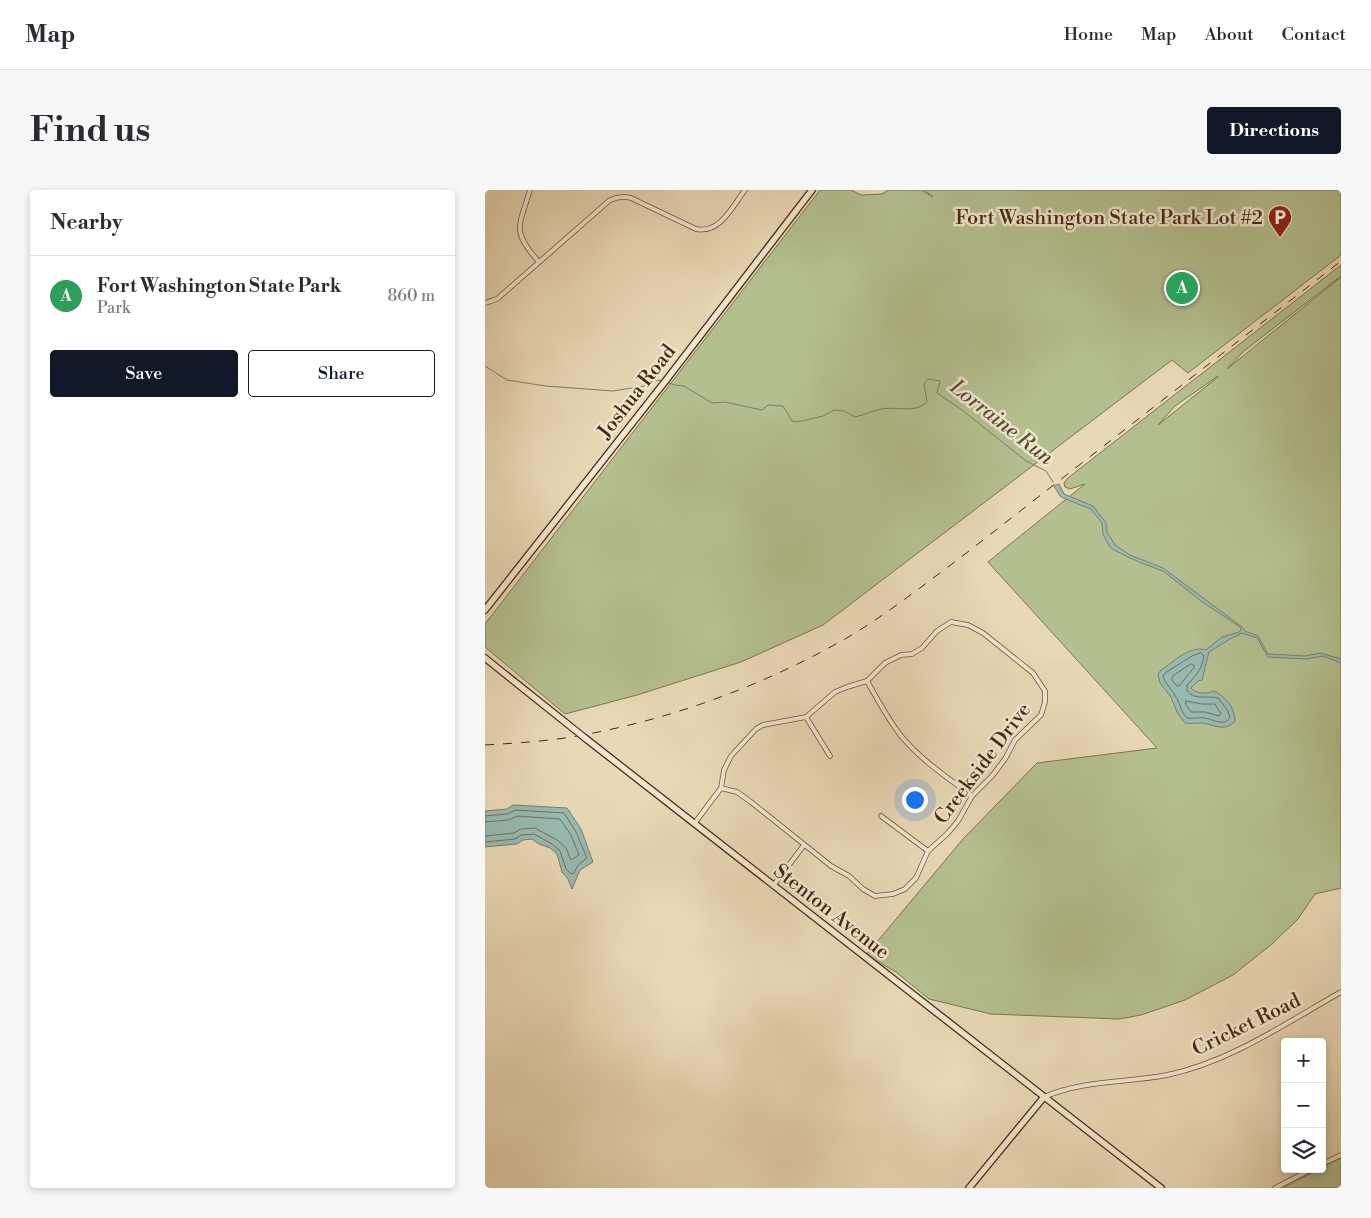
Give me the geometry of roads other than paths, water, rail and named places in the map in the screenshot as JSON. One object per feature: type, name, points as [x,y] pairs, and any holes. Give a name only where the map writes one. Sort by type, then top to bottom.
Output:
[{"type":"main road","name":"Joshua Road","points":[[485,610],[667,379],[812,190]]},
{"type":"main road","name":"Stenton Avenue","points":[[485,658],[773,886],[1161,1188]]},
{"type":"main road","points":[[969,1188],[1044,1096]]},
{"type":"street","points":[[530,190],[519,230],[525,247],[539,262]]},
{"type":"street","points":[[625,197],[626,190]]},
{"type":"street","points":[[485,303],[497,299],[610,200],[625,197],[637,200],[695,229],[705,230],[717,225],[745,190]]},
{"type":"street","name":"Creekside Drive","points":[[721,788],[737,792],[831,866],[849,876],[863,889],[875,896],[893,894],[905,889],[915,878],[928,851],[958,821],[972,796],[996,770],[1015,740],[1041,715],[1045,702],[1045,691],[1033,673],[983,633],[968,624],[951,622],[937,631],[922,648],[913,654],[901,655],[885,663],[867,681],[835,692],[806,717]]},
{"type":"street","points":[[867,681],[901,736],[919,755],[972,796]]},
{"type":"street","points":[[694,824],[721,788],[724,770],[731,756],[756,729],[763,725],[806,717],[830,756]]},
{"type":"street","points":[[881,816],[928,851]]},
{"type":"street","points":[[773,886],[805,845]]},
{"type":"street","name":"Cricket Road","points":[[1044,1096],[1073,1087],[1167,1075],[1216,1060],[1242,1048],[1341,992]]},
{"type":"street","points":[[1326,1162],[1341,1154]]},
{"type":"street","points":[[1275,1188],[1304,1173]]},
{"type":"water","points":[[1059,484],[1064,494],[1093,506],[1106,523],[1107,532],[1115,545],[1130,555],[1163,568],[1242,627],[1245,631],[1258,636],[1268,654],[1305,656],[1320,653],[1341,659],[1341,663],[1323,656],[1306,659],[1268,657],[1257,638],[1242,633],[1209,652],[1202,680],[1198,681],[1191,688],[1204,693],[1213,691],[1221,696],[1229,703],[1235,716],[1235,721],[1227,727],[1201,723],[1185,723],[1177,712],[1171,697],[1160,683],[1158,674],[1182,655],[1194,650],[1206,650],[1222,637],[1239,632],[1241,630],[1240,627],[1201,601],[1163,571],[1114,550],[1109,546],[1103,534],[1102,523],[1091,509],[1060,496],[1054,486]]},
{"type":"water","points":[[513,805],[567,808],[581,829],[593,862],[580,870],[572,889],[568,879],[562,872],[557,854],[550,848],[532,839],[523,840],[517,844],[485,847],[485,811],[507,809]]},
{"type":"waterway","name":"Lorraine Run","points":[[485,366],[507,380],[546,386],[613,391],[644,386],[656,380],[662,381]]},
{"type":"waterway","name":"Lorraine Run","points":[[666,382],[684,386],[712,403],[725,402],[762,410],[768,405],[783,406],[792,421],[797,422],[823,416],[834,410],[844,411],[855,417],[887,408],[917,408],[927,402],[924,384],[928,379],[940,381],[937,393],[962,410],[1026,461],[1046,471],[1053,482]]},
{"type":"railway","points":[[485,745],[534,742],[571,737],[617,728],[685,709],[751,685],[814,656],[845,639],[889,610],[960,558],[1341,261]]},
{"type":"place","name":"Fort Washington State Park Lot #2","points":[[1280,238]]},
{"type":"place","name":"Fort Washington State Park","points":[[1182,288]]}]
